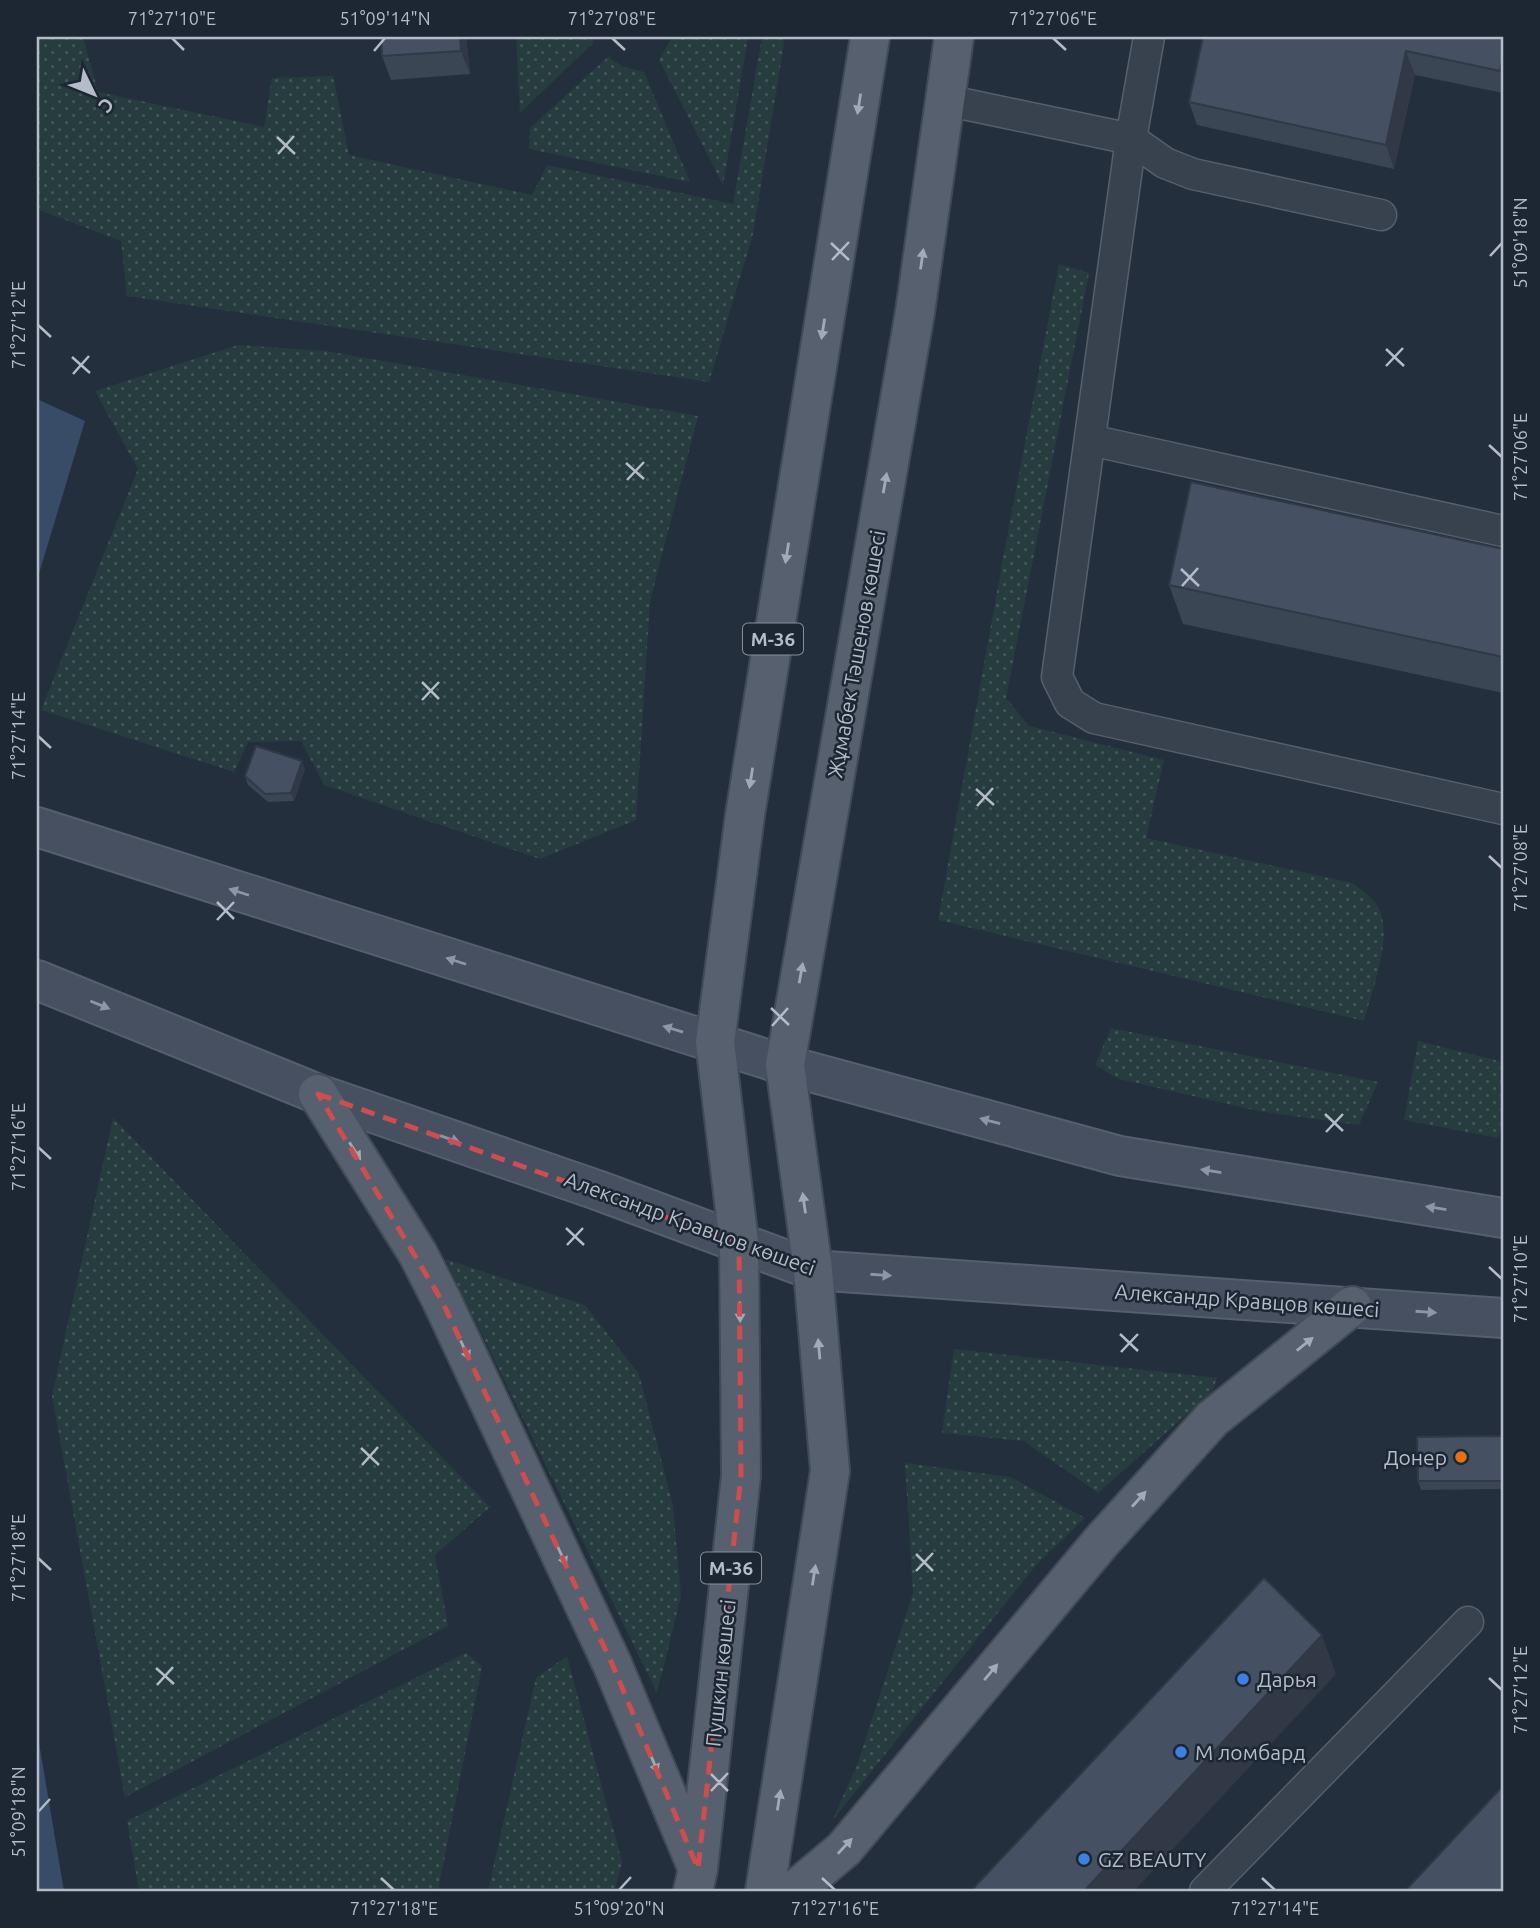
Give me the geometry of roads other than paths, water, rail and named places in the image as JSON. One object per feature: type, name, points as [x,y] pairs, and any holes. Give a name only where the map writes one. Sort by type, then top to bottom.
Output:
[{"type":"main road","name":"M-36","points":[[739,1243],[715,1042],[745,815],[870,37]]},
{"type":"main road","name":"Жұмабек Тәшенов көшесі","points":[[813,1270],[785,1065],[915,312],[954,37]]},
{"type":"main road","points":[[49,831],[785,1065],[1120,1156],[1503,1219]]},
{"type":"main road","name":"Александр Кравцов көшесі","points":[[37,980],[318,1094],[597,1190],[813,1270],[1503,1318]]},
{"type":"main road","points":[[318,1094],[411,1243],[442,1301],[613,1666],[695,1880]]},
{"type":"main road","name":"Пушкин көшесі","points":[[695,1880],[741,1476],[739,1243]]},
{"type":"main road","points":[[765,1891],[830,1471],[813,1270]]},
{"type":"main road","points":[[794,1891],[844,1849],[1101,1542],[1212,1419],[1352,1306]]},
{"type":"lane","points":[[1149,37],[1131,139],[1057,677],[1070,703],[1094,718],[1503,809]]},
{"type":"lane","points":[[945,100],[1131,139],[1165,163],[1193,174],[1381,215]]},
{"type":"lane","points":[[1090,440],[1503,531]]},
{"type":"lane","points":[[1205,1891],[1468,1622]]},
{"type":"water","points":[[37,399],[85,421],[37,580]]},
{"type":"water","points":[[37,1731],[64,1891],[37,1891]]},
{"type":"place","name":"Донер","points":[[1461,1457]]},
{"type":"place","name":"Дарья","points":[[1243,1679]]},
{"type":"place","name":"М ломбард","points":[[1181,1752]]},
{"type":"place","name":"GZ BEAUTY","points":[[1084,1859]]}]
